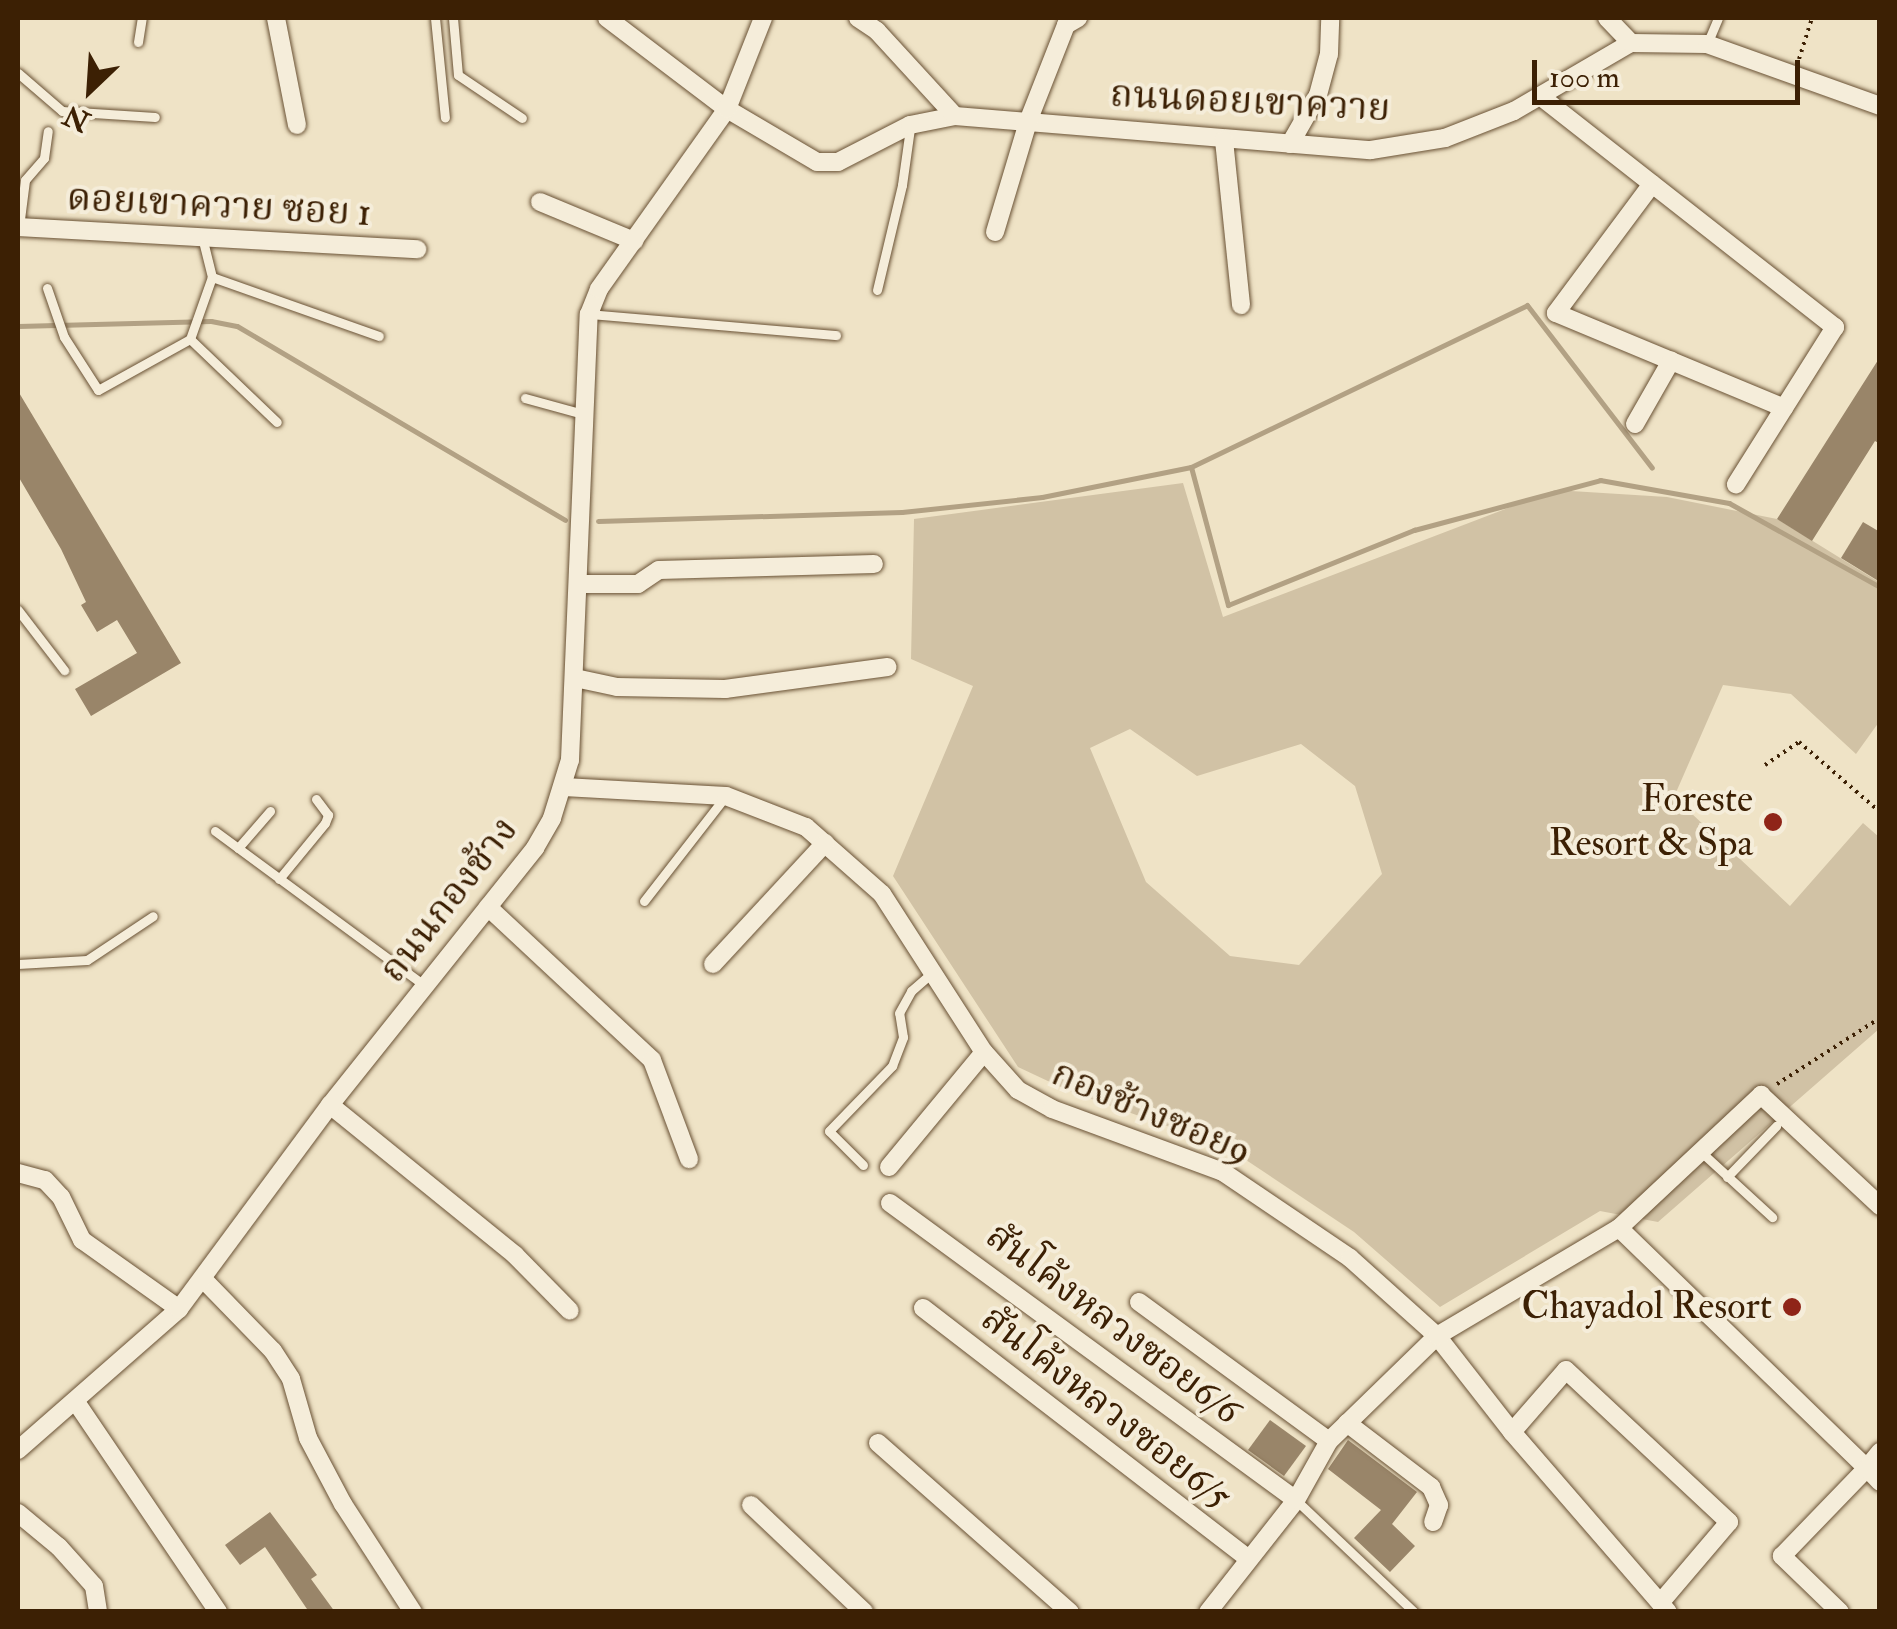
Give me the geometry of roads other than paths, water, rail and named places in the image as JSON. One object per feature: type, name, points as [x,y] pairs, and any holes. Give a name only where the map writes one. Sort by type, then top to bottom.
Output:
[{"type":"street","points":[[276,18],[297,125]]},
{"type":"street","name":"ถนนดอยเขาควาย","points":[[607,18],[727,109],[817,162],[838,162],[910,126],[955,116],[1030,119],[1224,140],[1371,150],[1445,138],[1540,96],[1631,43]]},
{"type":"street","name":"ถนนกองช้าง","points":[[18,1450],[179,1309],[330,1104],[535,848],[564,787],[580,584],[589,314],[599,290],[727,109],[763,18]]},
{"type":"street","points":[[858,18],[877,32],[955,116]]},
{"type":"street","points":[[995,232],[1030,119],[1066,25],[1078,18]]},
{"type":"street","points":[[1290,144],[1318,95],[1328,54],[1330,18]]},
{"type":"street","points":[[1607,18],[1631,43],[1707,44],[1880,106]]},
{"type":"street","points":[[1540,96],[1835,327],[1736,484]]},
{"type":"street","points":[[1224,140],[1241,305]]},
{"type":"street","points":[[1652,184],[1556,314],[1784,408]]},
{"type":"street","points":[[540,202],[634,242]]},
{"type":"street","name":"ดอยเขาควาย ซอย 1","points":[[18,227],[416,249]]},
{"type":"street","points":[[1635,424],[1671,361]]},
{"type":"street","points":[[580,584],[638,584],[659,570],[874,564]]},
{"type":"street","points":[[575,678],[617,687],[725,689],[888,667]]},
{"type":"street","name":"กองช้างซอย9","points":[[564,787],[726,796],[806,827],[882,894],[984,1052],[1018,1090],[1052,1109],[1223,1172],[1350,1258],[1437,1336],[1512,1432],[1664,1607]]},
{"type":"street","points":[[713,964],[825,843]]},
{"type":"street","points":[[488,907],[652,1060],[688,1160]]},
{"type":"street","points":[[889,1166],[984,1052]]},
{"type":"street","points":[[1208,1612],[1296,1500],[1330,1441],[1437,1336],[1619,1228],[1761,1095],[1880,1206]]},
{"type":"street","points":[[330,1104],[515,1255],[570,1311]]},
{"type":"street","points":[[18,1173],[46,1180],[61,1196],[82,1240],[179,1309]]},
{"type":"street","name":"สันโค้งหลวงซอย6/6","points":[[890,1203],[1296,1500]]},
{"type":"street","points":[[1619,1228],[1873,1475]]},
{"type":"street","points":[[204,1279],[274,1352],[292,1379],[308,1438],[343,1504],[413,1612]]},
{"type":"street","points":[[1139,1302],[1330,1441]]},
{"type":"street","name":"สันโค้งหลวงซอย6/5","points":[[924,1308],[1249,1560]]},
{"type":"street","points":[[1512,1432],[1566,1370],[1729,1522],[1664,1607]]},
{"type":"street","points":[[76,1402],[218,1612]]},
{"type":"street","points":[[1347,1424],[1431,1486],[1439,1504],[1433,1522]]},
{"type":"street","points":[[878,1443],[1070,1612]]},
{"type":"street","points":[[1840,1612],[1782,1556],[1873,1475],[1880,1452]]},
{"type":"street","points":[[750,1505],[864,1612]]},
{"type":"street","points":[[18,1513],[59,1547],[94,1586],[98,1612]]},
{"type":"lane","points":[[138,42],[142,18]]},
{"type":"lane","points":[[435,18],[445,118]]},
{"type":"lane","points":[[452,18],[458,75],[522,118]]},
{"type":"lane","points":[[1707,44],[1718,18]]},
{"type":"lane","points":[[18,73],[62,111],[155,117]]},
{"type":"lane","points":[[877,290],[902,185],[910,126]]},
{"type":"lane","points":[[18,227],[25,180],[44,158],[48,131]]},
{"type":"lane","points":[[47,288],[64,338],[98,390],[190,339],[212,278],[203,240]]},
{"type":"lane","points":[[212,278],[379,336]]},
{"type":"lane","points":[[589,314],[836,335]]},
{"type":"lane","points":[[190,339],[277,422]]},
{"type":"lane","points":[[525,398],[583,414]]},
{"type":"lane","points":[[18,610],[64,670]]},
{"type":"lane","points":[[644,901],[726,796]]},
{"type":"lane","points":[[280,878],[325,824],[328,815],[316,799]]},
{"type":"lane","points":[[238,848],[270,811]]},
{"type":"lane","points":[[215,830],[425,986]]},
{"type":"lane","points":[[18,964],[87,960],[154,916]]},
{"type":"lane","points":[[863,1165],[829,1131],[892,1066],[903,1038],[899,1013],[911,990],[934,971]]},
{"type":"lane","points":[[1727,1176],[1776,1126]]},
{"type":"lane","points":[[1700,1152],[1772,1217]]},
{"type":"lane","points":[[1296,1500],[1414,1612]]},
{"type":"waterway","points":[[598,521],[902,512],[1042,497],[1191,467],[1527,305],[1652,468]]},
{"type":"waterway","points":[[18,326],[211,321],[237,326],[565,520]]},
{"type":"waterway","points":[[1191,467],[1228,605],[1414,530],[1600,480],[1729,503],[1880,587]]},
{"type":"place","name":"Foreste Resort & Spa","points":[[1773,822]]},
{"type":"place","name":"Chayadol Resort","points":[[1792,1307]]}]
